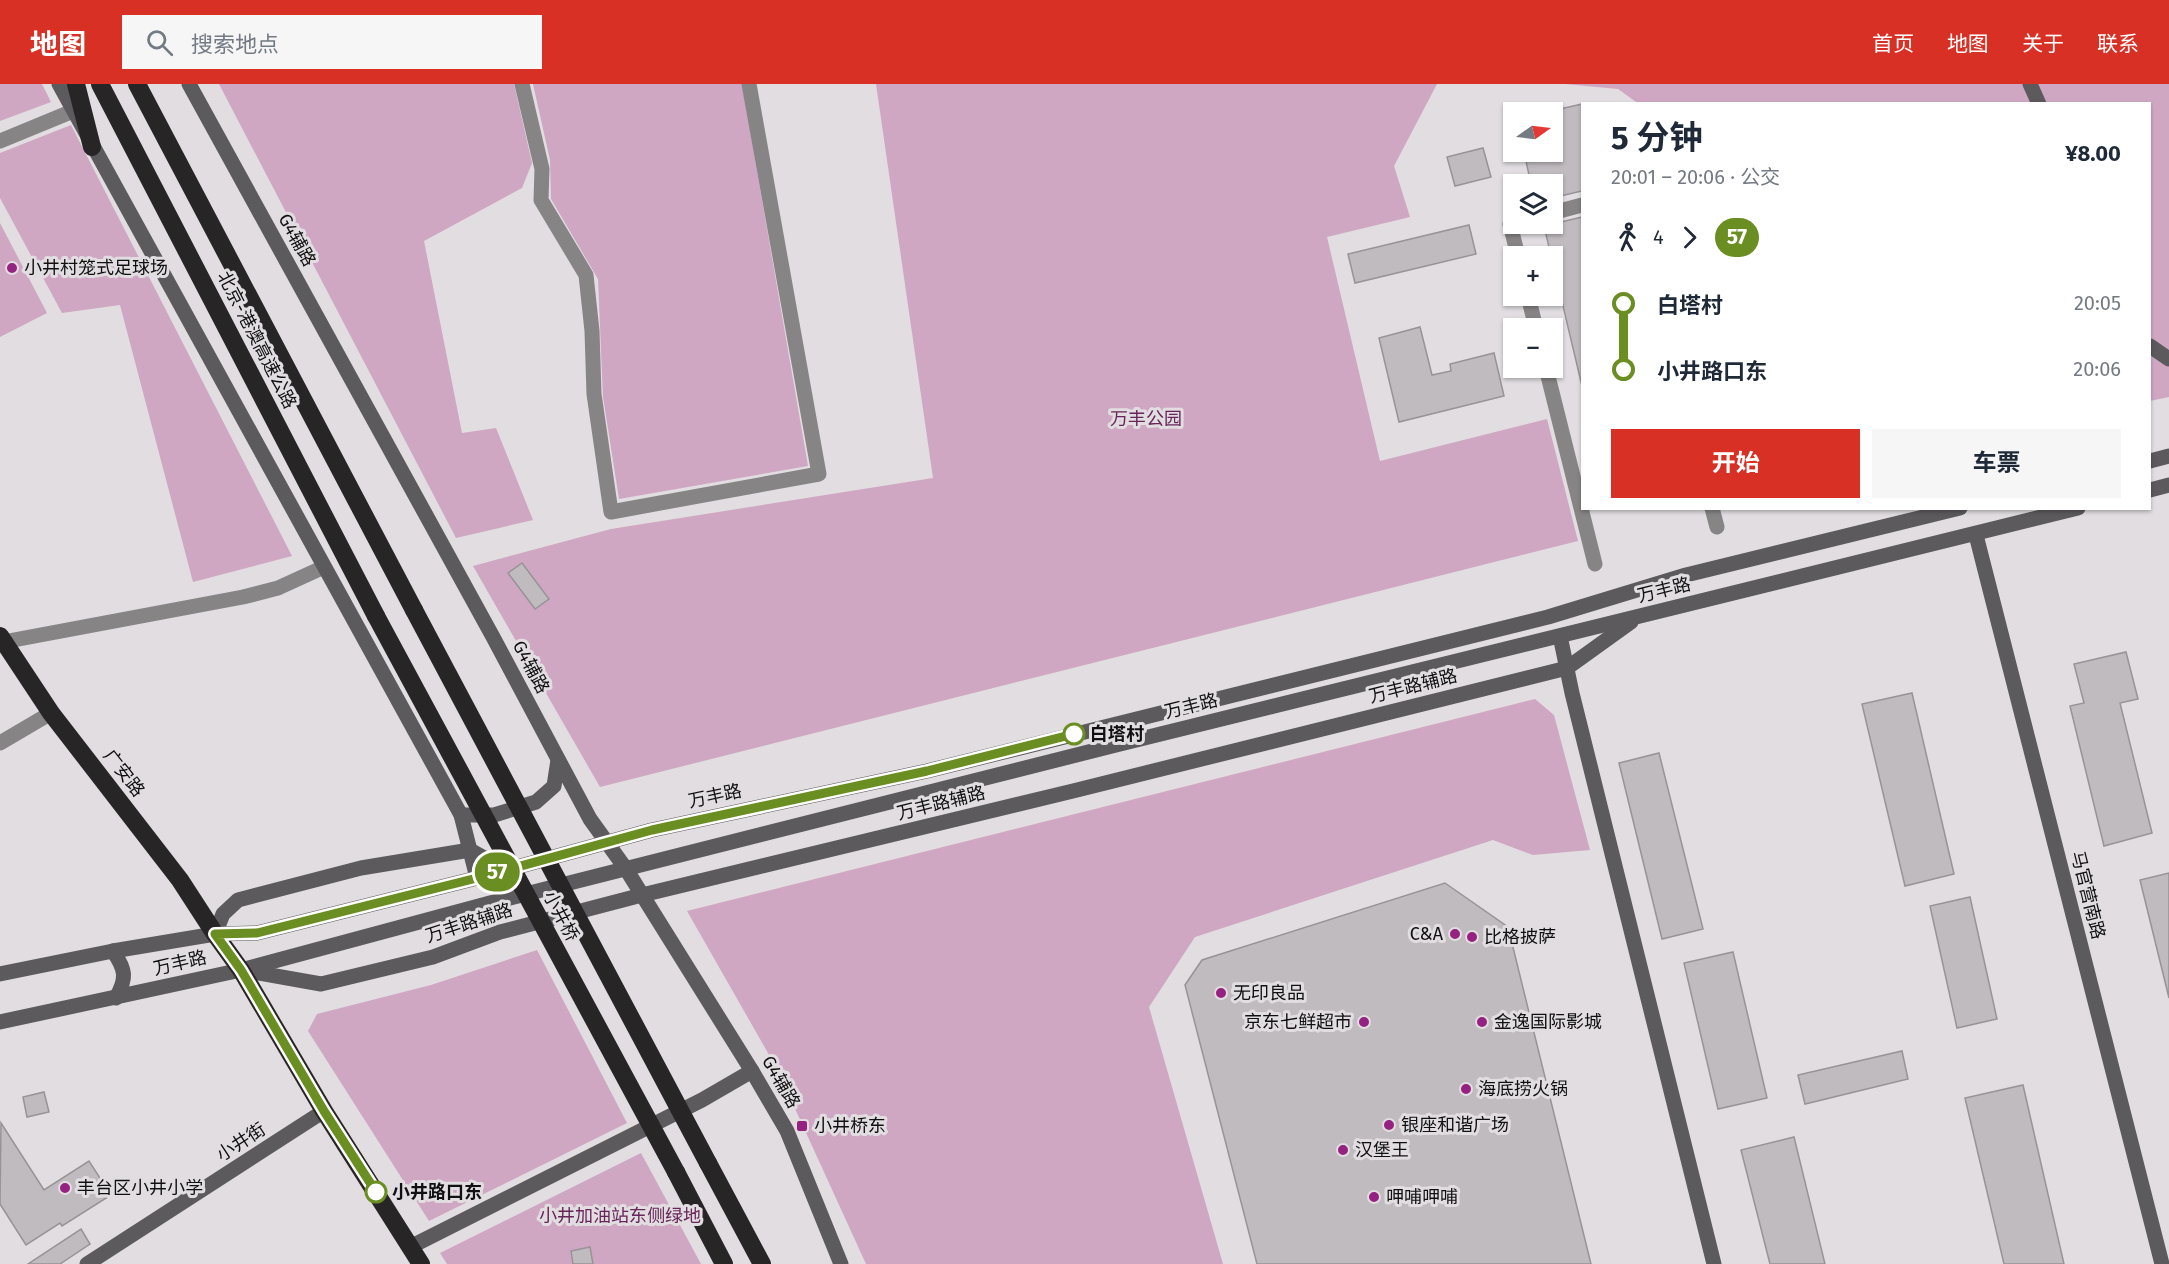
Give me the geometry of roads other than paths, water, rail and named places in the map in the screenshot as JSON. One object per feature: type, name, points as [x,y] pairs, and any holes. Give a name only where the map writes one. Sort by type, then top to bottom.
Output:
[{"type":"highway","points":[[76,84],[93,147]]},
{"type":"highway","name":"北京-港澳高速公路","points":[[100,84],[376,616]]},
{"type":"highway","name":"北京-港澳高速公路","points":[[137,84],[414,610]]},
{"type":"highway","name":"小井桥","points":[[414,610],[762,1264]]},
{"type":"highway","name":"小井桥","points":[[376,616],[724,1264]]},
{"type":"highway","name":"广安路","points":[[2,639],[51,713],[180,880],[241,970]]},
{"type":"highway","points":[[241,970],[324,1111],[421,1264]]},
{"type":"street","points":[[58,84],[461,815],[477,878]]},
{"type":"street","name":"G4辅路","points":[[189,84],[590,819],[626,869],[787,1131],[841,1264]]},
{"type":"street","points":[[522,84],[542,169],[541,200],[586,275],[592,331],[594,394],[611,512],[819,474],[749,84]]},
{"type":"street","points":[[2030,84],[2038,102]]},
{"type":"street","points":[[0,141],[73,111]]},
{"type":"street","points":[[1563,210],[1581,205]]},
{"type":"street","points":[[2151,347],[2169,359]]},
{"type":"street","points":[[1548,378],[1581,508]]},
{"type":"street","points":[[2151,461],[2169,456]]},
{"type":"street","points":[[2151,490],[2169,485]]},
{"type":"street","points":[[1582,510],[1595,564]]},
{"type":"street","points":[[1713,510],[1717,527]]},
{"type":"street","name":"万丰路","points":[[0,974],[113,951],[215,934],[257,933],[477,878],[652,830],[927,771],[1548,617],[1686,575],[1952,510]]},
{"type":"street","name":"万丰路","points":[[0,1022],[241,970],[490,903],[2070,510]]},
{"type":"street","name":"马官营南路","points":[[1976,535],[2162,1264]]},
{"type":"street","points":[[2,639],[243,597],[278,588],[324,567]]},
{"type":"street","name":"万丰路辅路","points":[[241,970],[321,984],[433,957],[500,932],[642,895],[1567,668],[1638,616]]},
{"type":"street","points":[[1560,636],[1714,1264]]},
{"type":"street","points":[[0,743],[51,713]]},
{"type":"street","points":[[461,815],[494,815],[536,802],[554,786],[558,760]]},
{"type":"street","points":[[215,934],[223,914],[238,900],[361,868],[470,849],[506,870]]},
{"type":"street","points":[[113,951],[123,966],[123,984],[116,998]]},
{"type":"street","points":[[410,1247],[702,1100],[752,1071]]},
{"type":"street","name":"小井街","points":[[87,1264],[324,1111]]},
{"type":"place","name":"小井村笼式足球场","points":[[12,268]]},
{"type":"place","name":"白塔村","points":[[1074,734]]},
{"type":"place","name":"C&A","points":[[1455,934]]},
{"type":"place","name":"比格披萨","points":[[1472,937]]},
{"type":"place","name":"无印良品","points":[[1221,993]]},
{"type":"place","name":"京东七鲜超市","points":[[1364,1022]]},
{"type":"place","name":"金逸国际影城","points":[[1482,1022]]},
{"type":"place","name":"海底捞火锅","points":[[1466,1089]]},
{"type":"place","name":"银座和谐广场","points":[[1389,1125]]},
{"type":"place","name":"小井桥东","points":[[802,1126]]},
{"type":"place","name":"汉堡王","points":[[1343,1150]]},
{"type":"place","name":"丰台区小井小学","points":[[65,1188]]},
{"type":"place","name":"小井路口东","points":[[376,1192]]},
{"type":"place","name":"呷哺呷哺","points":[[1374,1197]]},
{"type":"park label","name":"万丰公园","points":[[1146,419]]},
{"type":"park label","name":"小井加油站东侧绿地","points":[[620,1216]]}]
